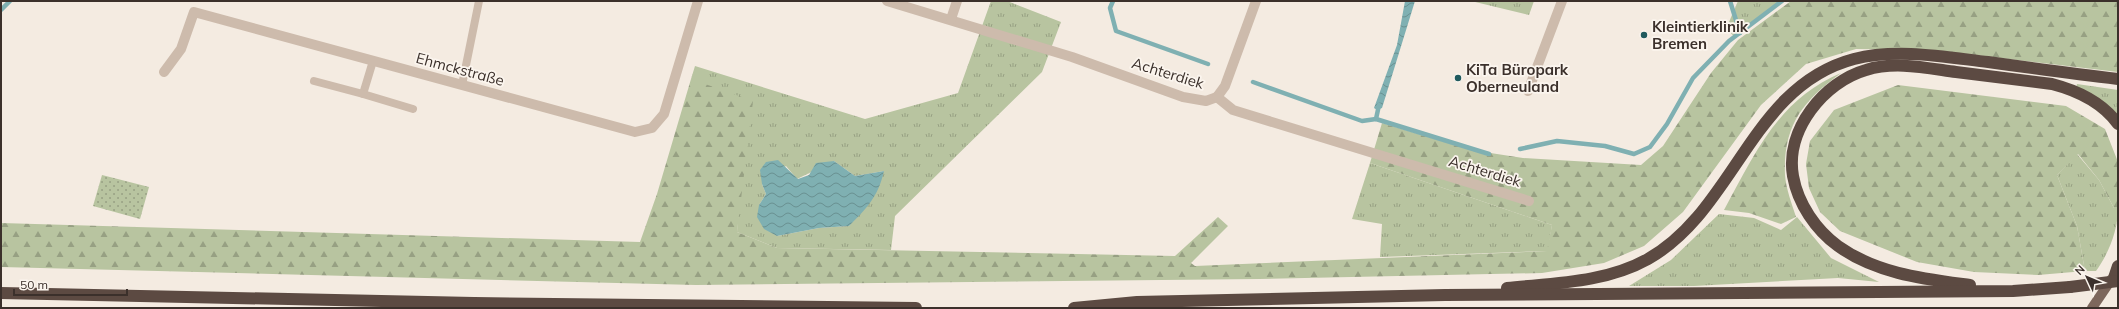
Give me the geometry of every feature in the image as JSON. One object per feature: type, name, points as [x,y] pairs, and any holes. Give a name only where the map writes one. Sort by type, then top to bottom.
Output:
[{"type":"highway","points":[[1445,295],[1595,278],[1613,274],[1647,259],[1677,238],[1702,212],[1782,101],[1822,71],[1854,59],[1888,54],[1950,57],[2118,79]]},
{"type":"highway","points":[[2013,291],[1925,278],[1892,271],[1864,261],[1838,246],[1826,236],[1808,213],[1796,188],[1793,175],[1794,149],[1802,125],[1808,114],[1826,92],[1852,75],[1880,66],[1895,65],[2052,84],[2067,88],[2093,100],[2105,109],[2118,124]]},
{"type":"highway","points":[[1074,308],[1137,302],[1445,295],[2013,291],[2070,286],[2117,273]]},
{"type":"highway","points":[[1,293],[474,303],[916,308]]},
{"type":"main road","points":[[2092,308],[2117,273]]},
{"type":"street","name":"Ehmckstraße","points":[[164,72],[181,49],[194,12],[635,132],[652,128],[664,114],[698,1]]},
{"type":"street","name":"Achterdiek","points":[[886,1],[951,19],[1072,57],[1183,97],[1206,101],[1216,97],[1233,110],[1529,201]]},
{"type":"street","points":[[951,19],[957,1]]},
{"type":"street","points":[[1216,97],[1225,86],[1256,1]]},
{"type":"street","points":[[1528,91],[1562,1]]},
{"type":"lane","points":[[462,85],[479,1]]},
{"type":"lane","points":[[363,94],[373,61]]},
{"type":"lane","points":[[314,81],[413,109]]},
{"type":"green space","points":[[991,1],[1007,1],[1061,22],[1042,72],[895,216],[891,250],[777,248],[737,232],[740,193],[691,79],[695,66],[865,119],[958,93]],"holes":[[[834,161],[855,176],[884,171],[849,226],[819,228],[777,236],[759,205],[766,194],[762,184],[786,166],[797,179]]]},
{"type":"green space","points":[[1471,1],[1534,1],[1529,15]]},
{"type":"green space","points":[[1738,1],[1782,1],[1735,37],[1726,29]]},
{"type":"green space","points":[[1791,1],[2118,1],[2118,72],[1933,50],[1856,49],[1806,64],[1761,105],[1683,212],[1644,246],[1604,263],[1542,273],[1259,279],[696,285],[1,267],[1,223],[640,242],[657,194],[691,79],[753,101],[737,232],[777,248],[1175,256],[1218,217],[1228,226],[1191,263],[1195,266],[1547,251],[1552,225],[1370,163],[1382,123],[1471,150],[1523,158],[1641,165],[1663,146],[1711,73],[1738,40]]},
{"type":"green space","points":[[1841,73],[1806,104],[1792,128],[1785,157],[1785,175],[1796,217],[1781,224],[1749,213],[1724,210],[1746,168],[1770,130],[1784,113],[1800,98],[1819,84]]},
{"type":"green space","points":[[2077,84],[2118,90],[2118,115],[2076,88]]},
{"type":"green space","points":[[1898,85],[2066,106],[2105,129],[2118,162],[2118,208],[2114,208],[2099,180],[2078,154],[2057,175],[2077,226],[2085,271],[2038,275],[1974,272],[1917,262],[1840,231],[1820,212],[1809,188],[1806,164],[1810,141],[1834,110]]},
{"type":"green space","points":[[2077,154],[2099,180],[2114,208],[2118,208],[2118,216],[2112,241],[2105,257],[2096,271],[2085,271],[2077,226],[2057,175]]},
{"type":"green space","points":[[1370,163],[1552,225],[1548,251],[1380,257],[1382,224],[1352,219]]},
{"type":"green space","points":[[102,175],[149,187],[140,219],[93,206]]},
{"type":"green space","points":[[1719,214],[1754,218],[1781,230],[1797,217],[1831,258],[1879,282],[1838,278],[1694,286],[1629,286],[1671,260]]},
{"type":"water","points":[[1405,1],[1415,1],[1382,108],[1377,110],[1374,108],[1397,45]]},
{"type":"water","points":[[778,160],[798,179],[809,175],[816,163],[834,161],[855,176],[884,171],[879,188],[871,202],[849,226],[819,228],[777,236],[764,229],[757,217],[759,205],[766,194],[762,184],[760,170],[766,162]]},
{"type":"waterway","points":[[1,10],[10,1]]},
{"type":"waterway","points":[[1113,1],[1110,8],[1116,31],[1208,64]]},
{"type":"waterway","points":[[1730,1],[1740,33]]},
{"type":"waterway","points":[[1520,149],[1557,141],[1605,146],[1634,154],[1650,147],[1667,124],[1693,78],[1729,41],[1782,1]]},
{"type":"waterway","points":[[1253,82],[1362,121],[1376,119],[1489,154]]},
{"type":"waterway","points":[[1376,119],[1379,105]]},
{"type":"place","name":"Kleintierklinik Bremen","points":[[1644,35]]},
{"type":"place","name":"KiTa Büropark Oberneuland","points":[[1458,78]]}]
